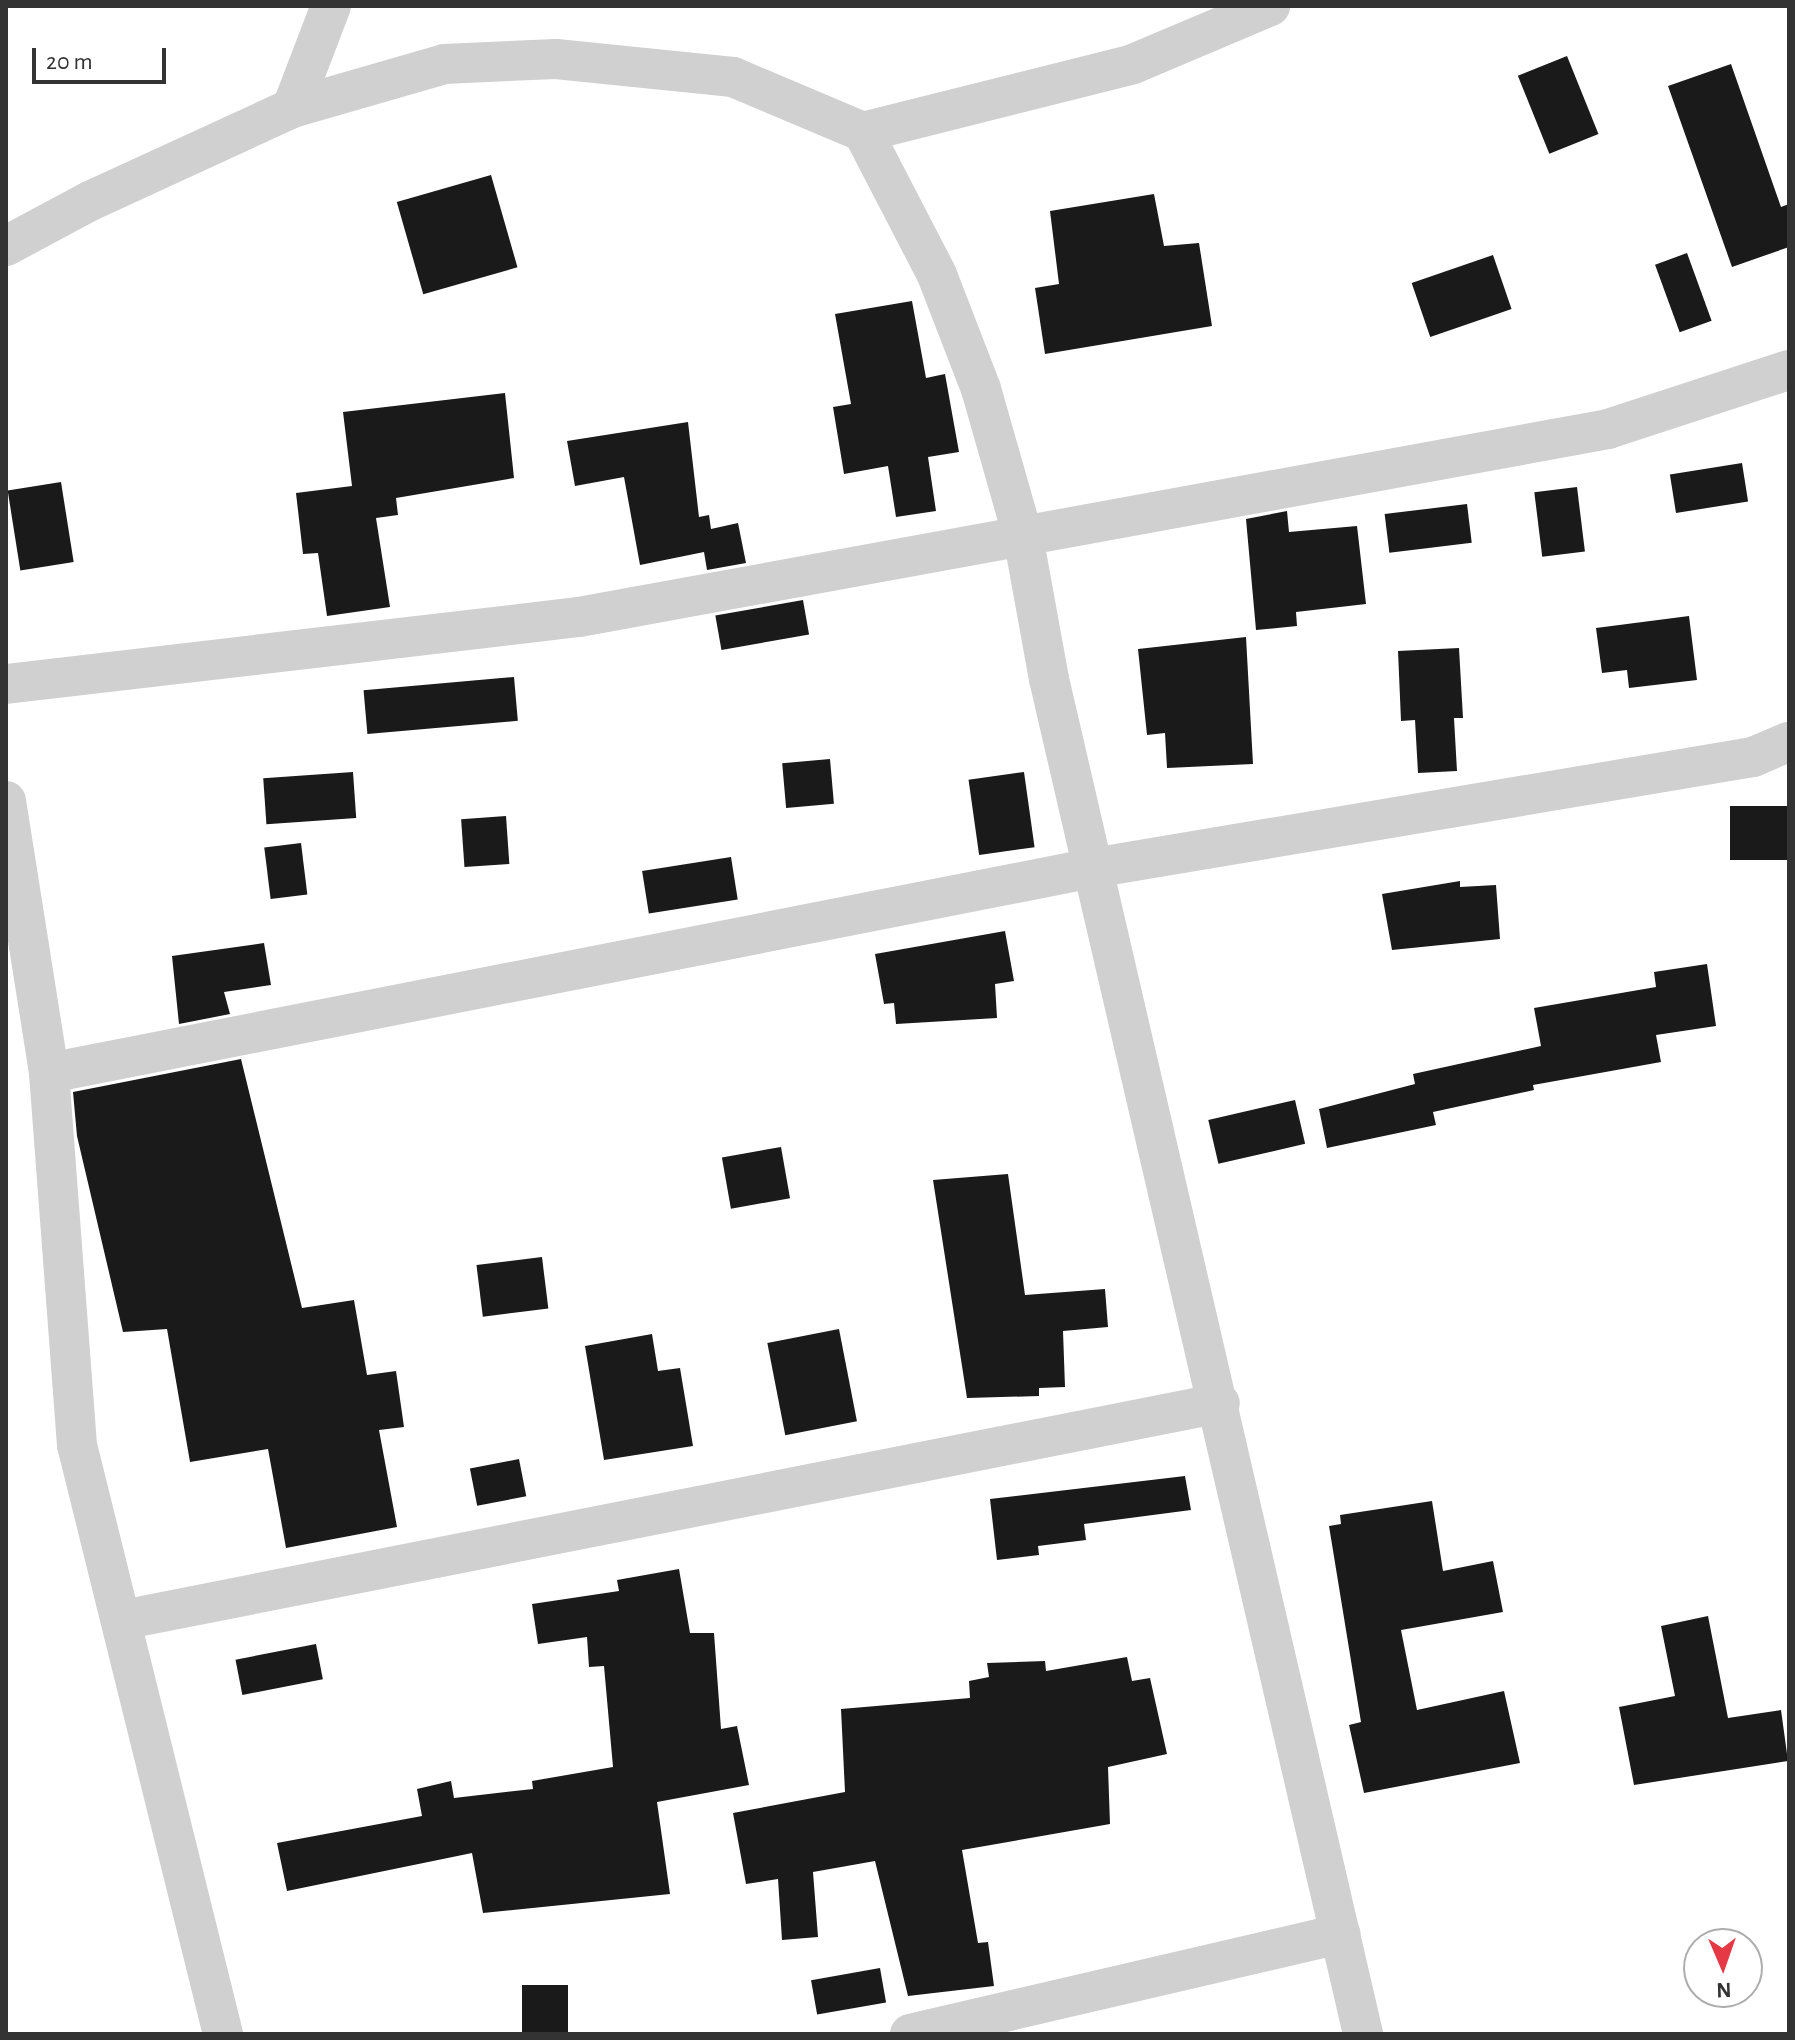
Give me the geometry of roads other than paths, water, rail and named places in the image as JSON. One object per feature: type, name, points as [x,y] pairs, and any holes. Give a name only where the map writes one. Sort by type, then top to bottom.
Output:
[{"type":"street","points":[[292,108],[331,6]]},
{"type":"street","points":[[6,246],[90,201],[292,108],[444,64],[556,59],[733,77],[863,132],[1133,64],[1270,6]]},
{"type":"street","points":[[863,132],[937,275],[981,389],[1023,536],[1049,679],[1220,1403],[1363,2034]]},
{"type":"street","points":[[6,684],[579,617],[1608,429],[1789,370]]},
{"type":"street","points":[[49,1073],[1093,868],[1753,757],[1789,742]]},
{"type":"street","points":[[6,801],[49,1073],[77,1445],[223,2034]]},
{"type":"street","points":[[122,1620],[1220,1403]]},
{"type":"street","points":[[910,2034],[1341,1934]]}]
